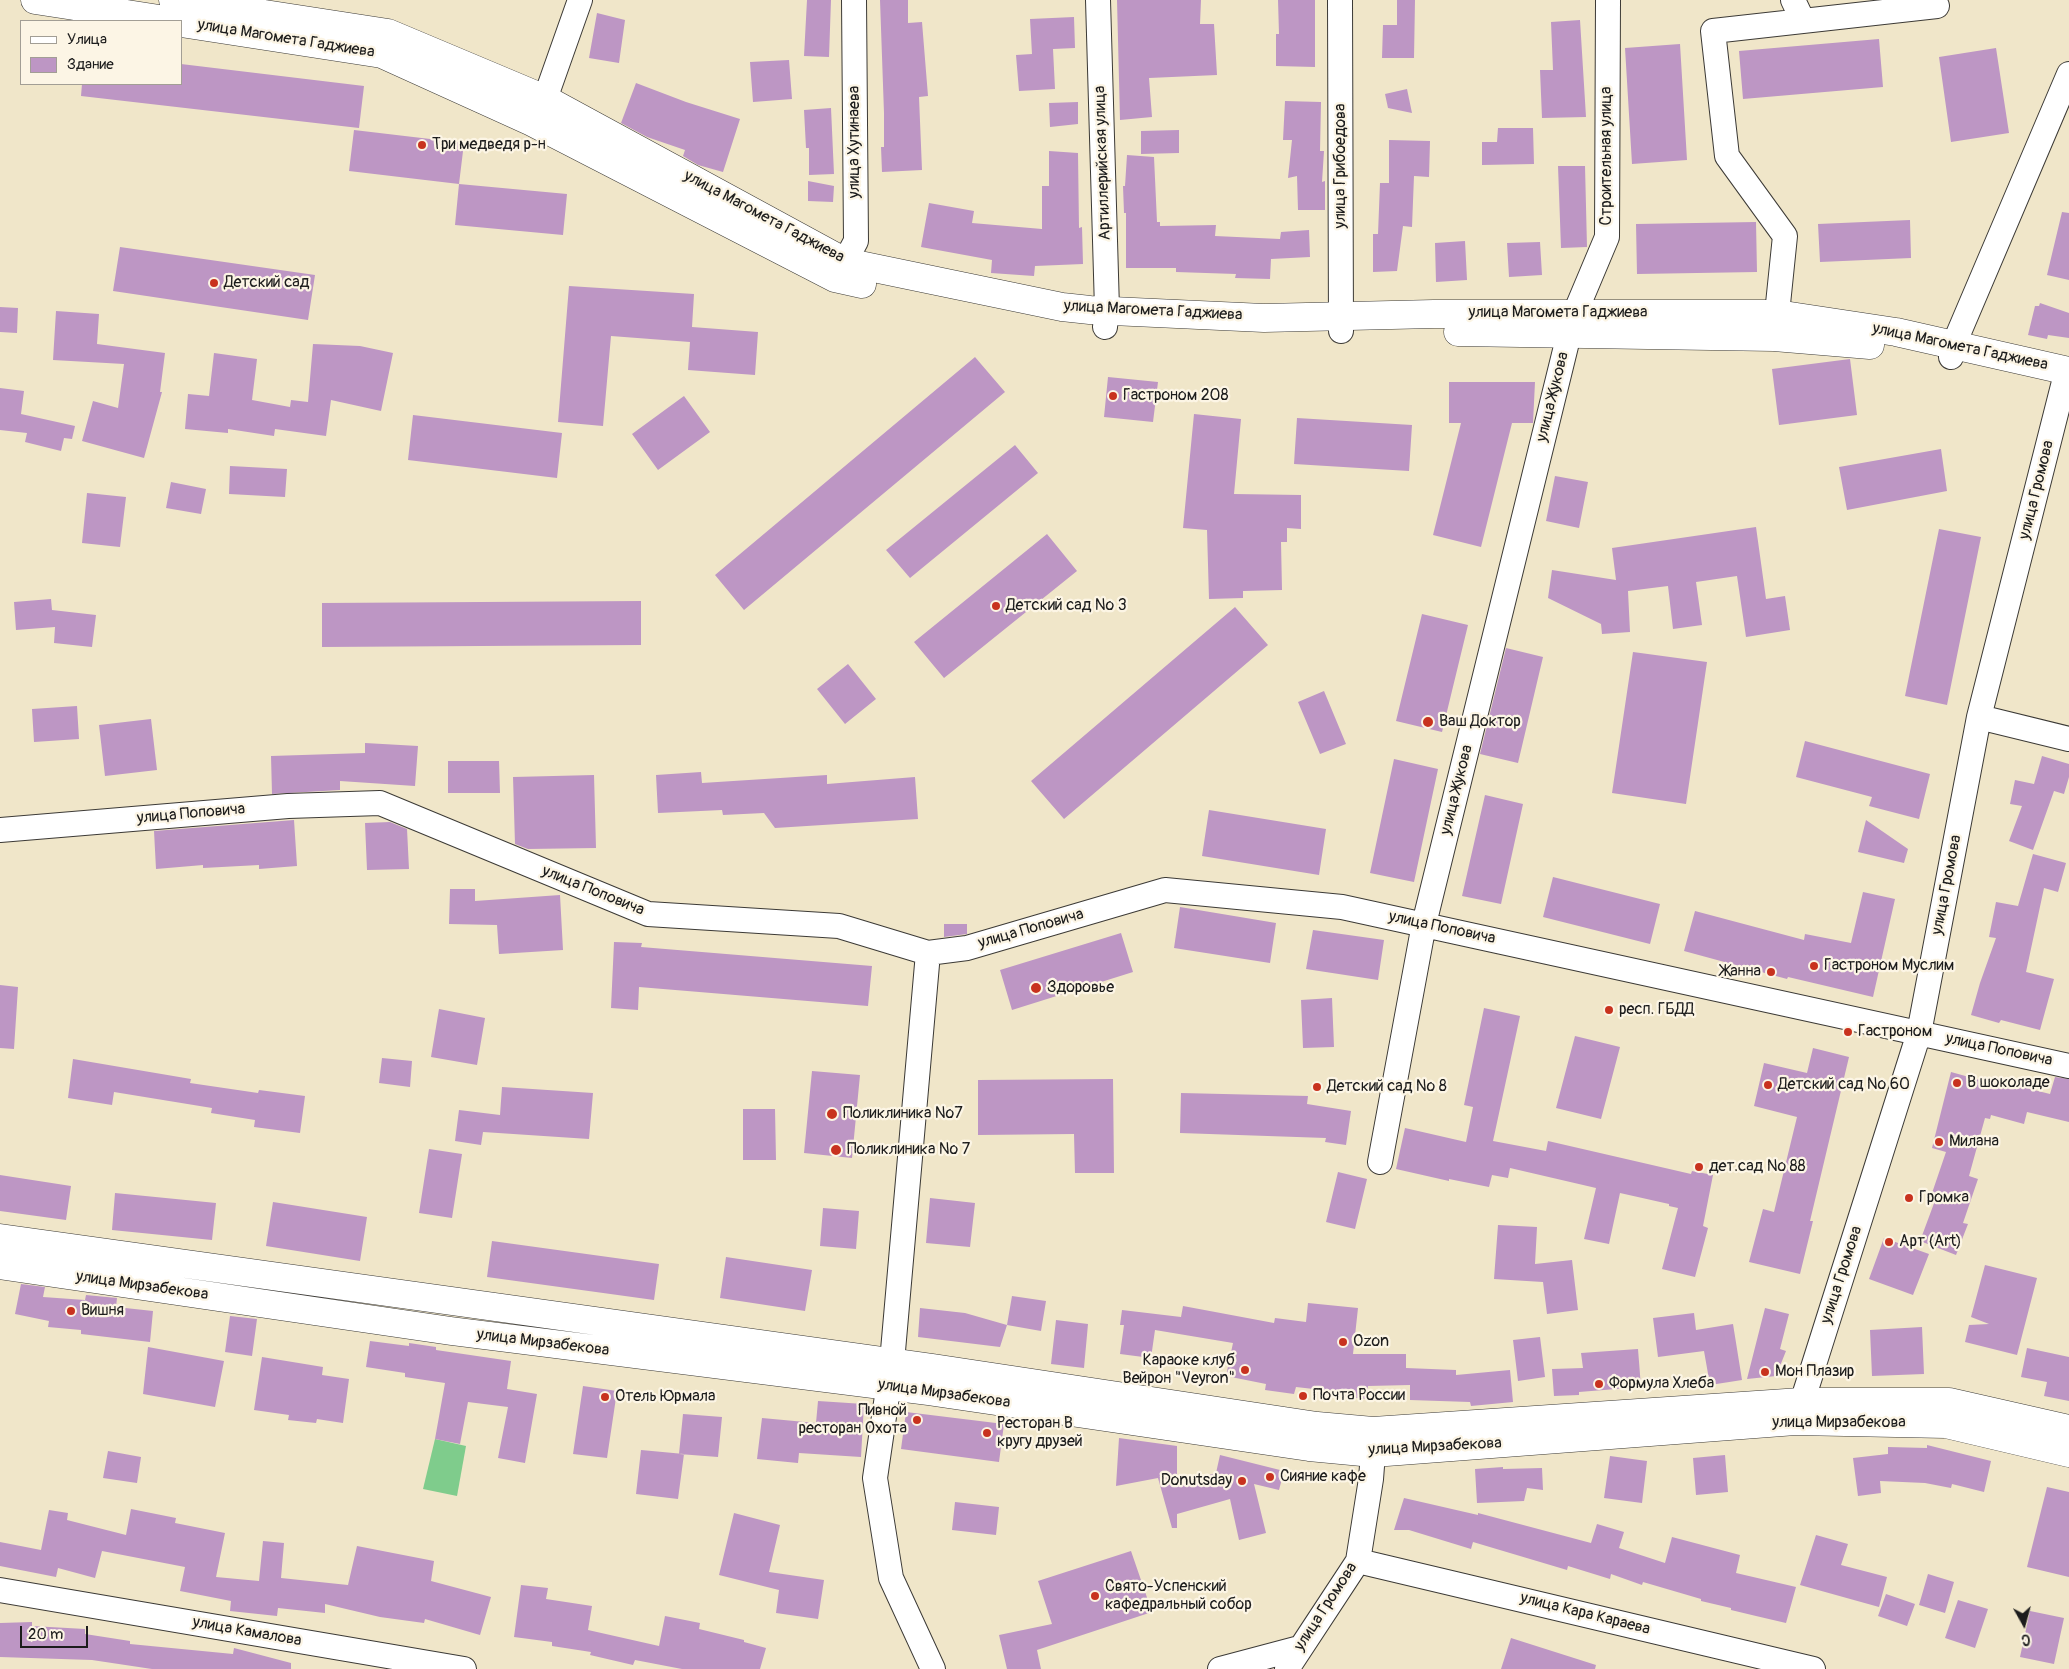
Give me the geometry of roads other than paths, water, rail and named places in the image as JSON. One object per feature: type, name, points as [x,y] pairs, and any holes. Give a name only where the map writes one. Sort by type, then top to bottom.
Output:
[{"type":"main road","points":[[35,0],[165,20]]},
{"type":"main road","name":"улица Магомета Гаджиева","points":[[173,0],[388,33],[840,270],[1062,307],[1106,318],[1264,318],[1342,324],[1434,314],[1572,323],[1775,326],[1952,350],[2067,378]]},
{"type":"main road","name":"улица Магомета Гаджиева","points":[[182,23],[382,54],[538,111]]},
{"type":"main road","name":"улица Мирзабекова","points":[[0,1238],[890,1374],[1309,1447],[1373,1453],[1798,1412],[1946,1424],[2069,1453]]},
{"type":"main road","name":"улица Мирзабекова","points":[[0,1265],[451,1331],[890,1374],[1317,1426],[1373,1431],[1798,1412],[1949,1402],[2069,1429]]},
{"type":"street","points":[[538,111],[580,0]]},
{"type":"street","name":"улица Хутинаева","points":[[840,270],[856,241],[854,0]]},
{"type":"street","name":"Артиллерийская улица","points":[[1098,0],[1106,318]]},
{"type":"street","name":"улица Грибоедова","points":[[1340,0],[1342,324]]},
{"type":"street","name":"Строительная улица","points":[[1572,323],[1607,237],[1608,0]]},
{"type":"street","points":[[1793,0],[1803,21]]},
{"type":"street","points":[[1775,326],[1785,236],[1726,156],[1713,31],[1937,6]]},
{"type":"street","points":[[1952,350],[2060,116],[2069,74]]},
{"type":"street","name":"улица Жукова","points":[[1380,1162],[1424,924],[1572,323]]},
{"type":"street","name":"улица Громова","points":[[1798,1412],[1919,1033],[1979,717],[2067,378]]},
{"type":"street","points":[[1979,717],[2069,738]]},
{"type":"street","name":"улица Поповича","points":[[0,830],[288,806],[380,803],[648,914],[839,926],[928,953],[967,948],[1164,890],[1342,907],[2069,1066]]},
{"type":"street","points":[[928,953],[890,1374],[875,1478],[891,1578],[933,1669]]},
{"type":"street","name":"улица Громова","points":[[1287,1669],[1299,1648],[1358,1561],[1371,1480],[1373,1453]]},
{"type":"street","name":"улица Кара Караева","points":[[1358,1561],[1813,1669]]},
{"type":"street","name":"улица Камалова","points":[[0,1590],[464,1669]]},
{"type":"street","points":[[1220,1669],[1299,1648]]},
{"type":"place","name":"Три медведя р-н","points":[[422,145]]},
{"type":"place","name":"Детский сад","points":[[214,283]]},
{"type":"place","name":"Гастроном 208","points":[[1113,396]]},
{"type":"place","name":"Детский сад № 3","points":[[996,606]]},
{"type":"place","name":"Ваш Доктор","points":[[1428,722]]},
{"type":"place","name":"Гастроном Муслим","points":[[1814,966]]},
{"type":"place","name":"Жанна","points":[[1771,972]]},
{"type":"place","name":"Здоровье","points":[[1036,988]]},
{"type":"place","name":"респ. ГБДД","points":[[1609,1010]]},
{"type":"place","name":"Гастроном","points":[[1848,1032]]},
{"type":"place","name":"В шоколаде","points":[[1957,1083]]},
{"type":"place","name":"Детский сад № 60","points":[[1768,1085]]},
{"type":"place","name":"Детский сад № 8","points":[[1317,1087]]},
{"type":"place","name":"Поликлиника №7","points":[[832,1114]]},
{"type":"place","name":"Милана","points":[[1939,1142]]},
{"type":"place","name":"Поликлиника № 7","points":[[836,1150]]},
{"type":"place","name":"дет.сад № 88","points":[[1699,1167]]},
{"type":"place","name":"Громка","points":[[1909,1198]]},
{"type":"place","name":"Арт (Art)","points":[[1889,1242]]},
{"type":"place","name":"Вишня","points":[[71,1311]]},
{"type":"place","name":"Ozon","points":[[1343,1342]]},
{"type":"place","name":"Караоке клуб Вейрон \"Veyron\"","points":[[1245,1370]]},
{"type":"place","name":"Мон Плазир","points":[[1765,1372]]},
{"type":"place","name":"Формула Хлеба","points":[[1599,1384]]},
{"type":"place","name":"Почта России","points":[[1303,1396]]},
{"type":"place","name":"Отель Юрмала","points":[[605,1397]]},
{"type":"place","name":"Пивной ресторан Охота","points":[[917,1420]]},
{"type":"place","name":"Ресторан В кругу друзей","points":[[987,1433]]},
{"type":"place","name":"Сияние кафе","points":[[1270,1477]]},
{"type":"place","name":"Donutsday","points":[[1242,1481]]},
{"type":"place","name":"Свято-Успенский кафедральный собор","points":[[1095,1596]]}]
